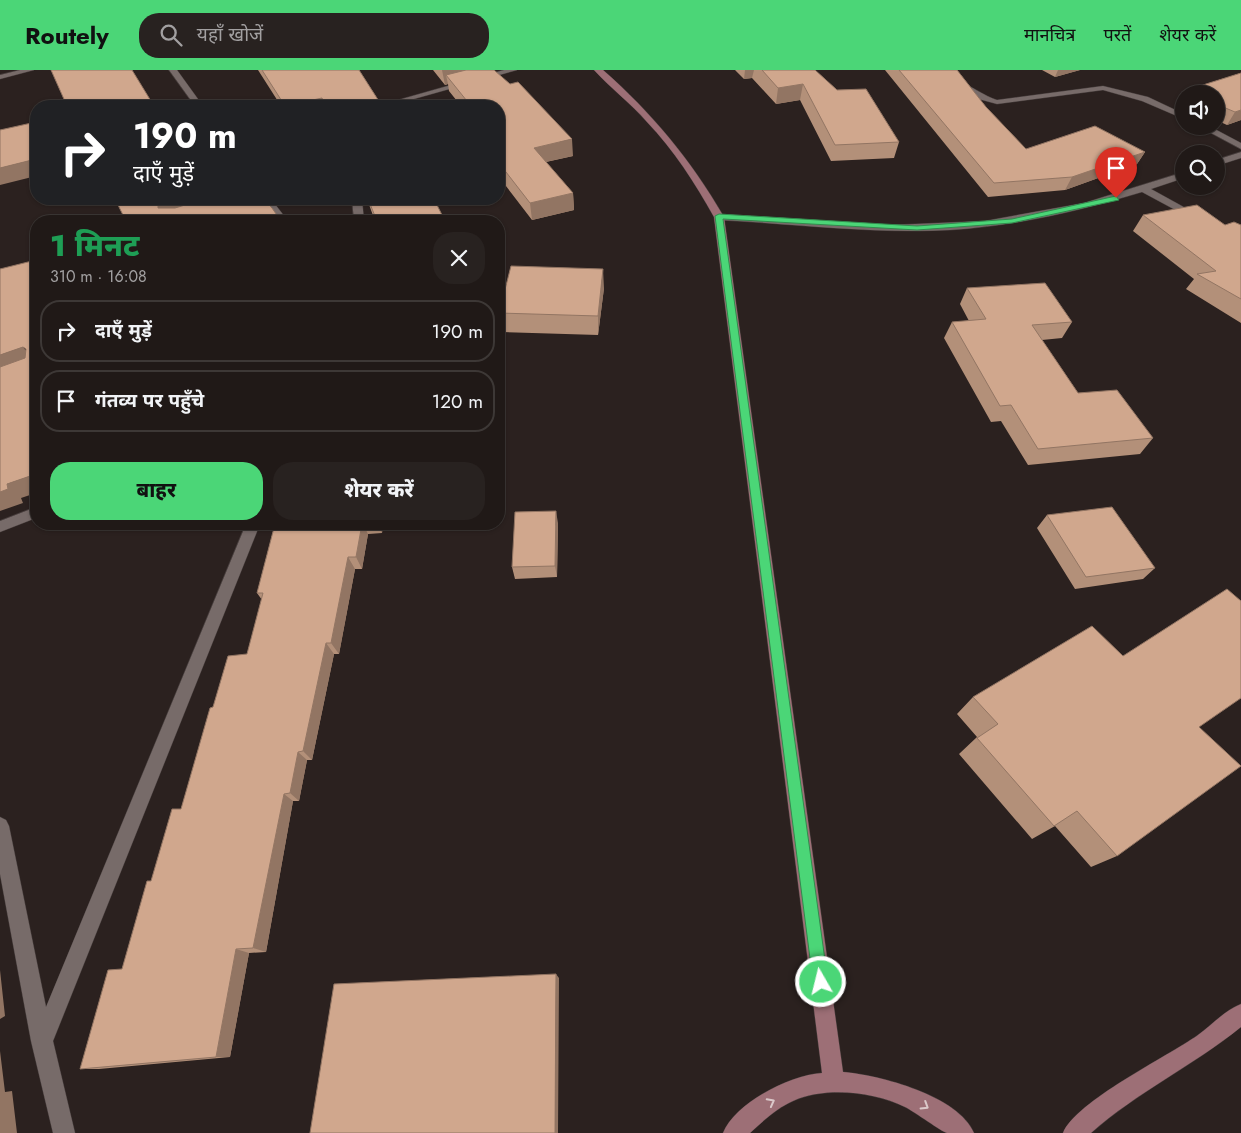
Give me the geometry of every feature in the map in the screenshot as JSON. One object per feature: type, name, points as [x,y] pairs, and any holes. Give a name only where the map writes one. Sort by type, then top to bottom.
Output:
[{"type":"street","points":[[0,77],[30,70]]},
{"type":"street","points":[[173,70],[195,100]]},
{"type":"street","points":[[403,100],[513,70]]},
{"type":"street","points":[[598,70],[636,103],[665,135],[699,179],[719,216],[834,1082]]},
{"type":"street","points":[[954,76],[970,93],[990,100],[1013,100],[1102,88],[1145,99],[1175,113]]},
{"type":"street","points":[[1220,135],[1241,146]]},
{"type":"street","points":[[1225,160],[1241,155]]},
{"type":"street","points":[[719,216],[917,228],[1012,221],[1116,198],[1175,178]]},
{"type":"street","points":[[1144,189],[1208,224]]},
{"type":"street","points":[[271,205],[278,215]]},
{"type":"street","points":[[0,527],[30,514]]},
{"type":"street","points":[[42,1041],[251,530]]},
{"type":"street","points":[[0,826],[42,1041],[64,1133]]},
{"type":"street","points":[[1074,1133],[1105,1106],[1205,1043],[1241,1014]]},
{"type":"street","points":[[734,1133],[761,1108],[796,1089],[834,1082],[875,1085],[916,1100],[956,1126],[963,1133]]},
{"type":"building","points":[[51,70],[132,70],[150,100],[64,100]]},
{"type":"building","points":[[262,70],[359,70],[378,100],[323,100],[322,98],[313,100],[281,100]]},
{"type":"building","points":[[466,70],[494,70],[510,84],[518,82],[572,139],[534,148],[573,193],[530,203],[505,171],[505,100],[466,100],[446,75]]},
{"type":"building","points":[[762,70],[815,70],[837,90],[866,89],[899,142],[835,145],[803,84],[778,88]]},
{"type":"building","points":[[899,70],[957,70],[986,107],[1026,149],[1095,126],[1145,152],[1072,177],[994,183]]},
{"type":"building","points":[[1241,73],[1241,110],[1235,112],[1225,108],[1225,85],[1203,85]]},
{"type":"building","points":[[30,123],[30,160],[0,168],[0,130]]},
{"type":"building","points":[[118,205],[158,205],[158,208],[175,208],[185,205],[269,205],[277,215],[123,215]]},
{"type":"building","points":[[370,205],[437,205],[442,215],[375,215]]},
{"type":"building","points":[[1197,205],[1225,225],[1234,222],[1241,225],[1241,299],[1197,274],[1216,271],[1143,215]]},
{"type":"building","points":[[30,262],[30,476],[7,484],[8,489],[0,492],[0,367],[25,358],[26,349],[23,347],[0,355],[0,269]]},
{"type":"building","points":[[511,266],[603,269],[598,316],[505,313],[505,290]]},
{"type":"building","points":[[1045,283],[1072,322],[1032,325],[1078,393],[1117,390],[1153,438],[1038,449],[1011,405],[1000,406],[952,322],[986,319],[967,288]]},
{"type":"building","points":[[1112,507],[1155,568],[1086,577],[1047,515]]},
{"type":"building","points":[[556,511],[555,566],[512,567],[515,512]]},
{"type":"building","points":[[273,530],[361,530],[356,557],[348,557],[331,643],[326,643],[303,751],[298,752],[290,793],[284,794],[253,948],[236,949],[216,1057],[80,1069],[108,970],[122,969],[147,881],[151,881],[172,809],[181,809],[210,708],[213,707],[228,656],[247,654],[263,593],[257,593]]},
{"type":"building","points":[[1227,589],[1241,601],[1241,698],[1199,727],[1241,766],[1117,856],[1077,811],[1054,826],[977,738],[998,724],[973,697],[1092,626],[1123,656]]},
{"type":"building","points":[[556,974],[555,1133],[310,1133],[334,984]]},
{"type":"route","points":[[821,982],[719,216],[917,228],[1012,221],[1116,198]]}]
